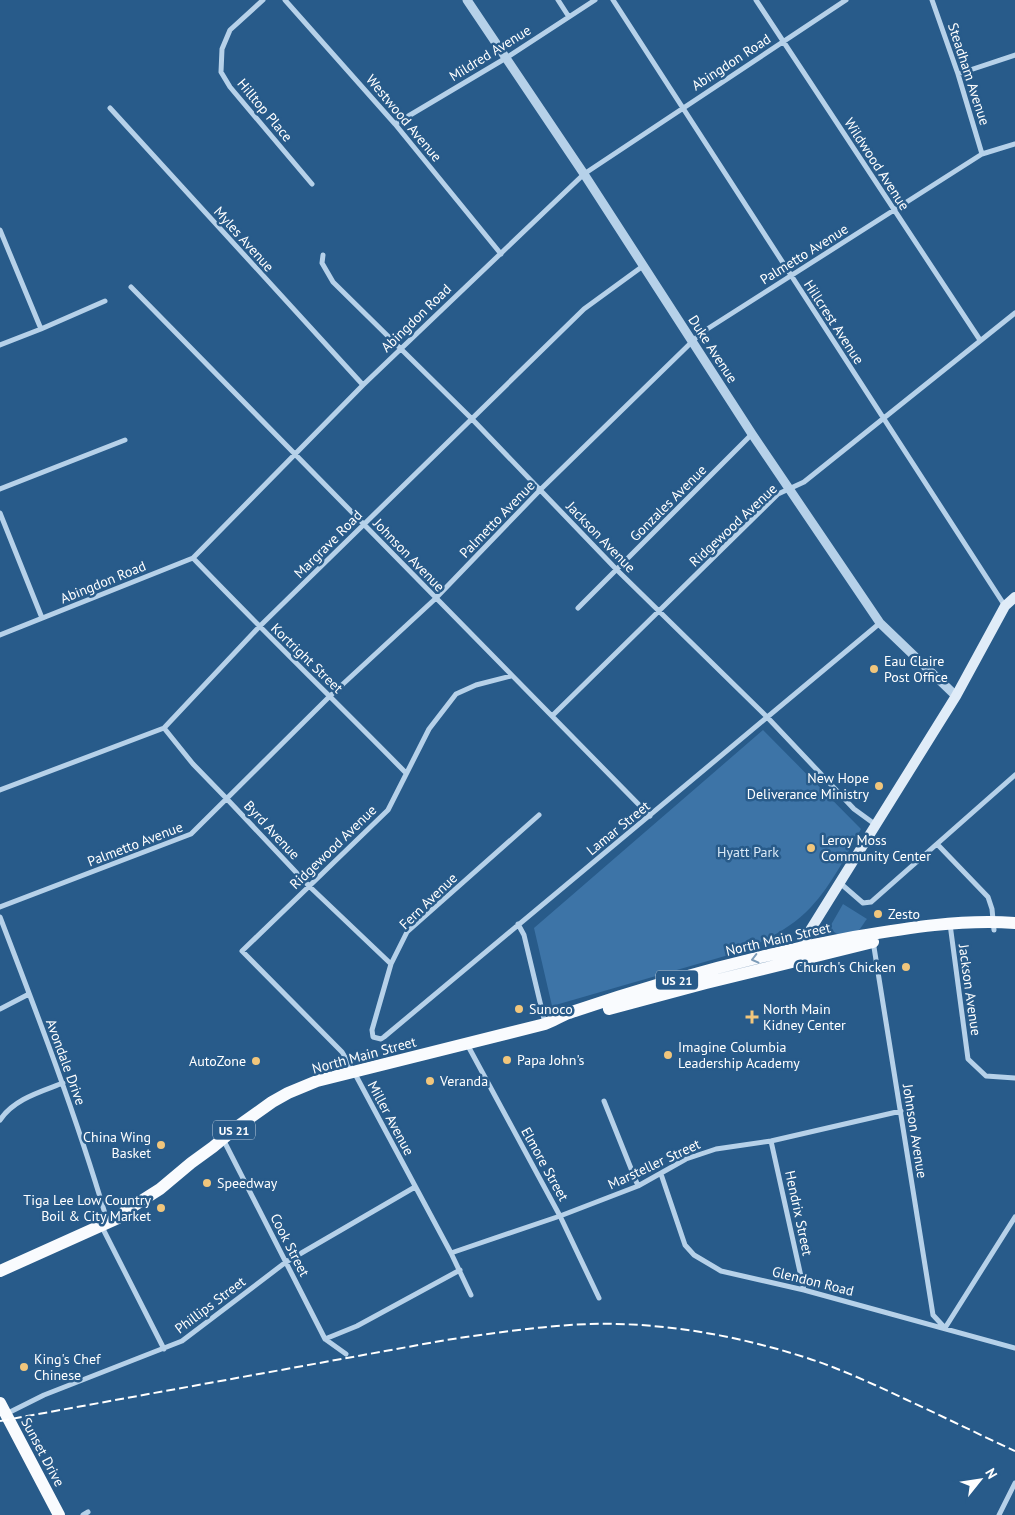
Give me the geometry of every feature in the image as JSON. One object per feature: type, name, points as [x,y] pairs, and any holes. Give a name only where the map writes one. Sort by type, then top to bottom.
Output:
[{"type":"main road","points":[[802,953],[809,932],[956,696],[1005,606],[1015,597]]},
{"type":"main road","name":"North Main Street","points":[[0,1271],[104,1222],[116,1211],[126,1210],[160,1189],[191,1163],[272,1102],[317,1080],[549,1022],[566,1014],[701,972],[872,938],[950,927],[994,926],[1015,923]]},
{"type":"main road","name":"North Main Street","points":[[994,926],[1015,931]]},
{"type":"main road","name":"North Main Street","points":[[0,1262],[104,1222]]},
{"type":"main road","name":"Sunset Drive","points":[[3,1409],[59,1515]]},
{"type":"street","name":"Hilltop Place","points":[[263,0],[230,30],[222,49],[221,72],[230,88],[312,184]]},
{"type":"street","name":"Westwood Avenue","points":[[286,0],[395,124],[501,254]]},
{"type":"street","name":"Duke Avenue","points":[[467,0],[584,174],[788,489],[880,623],[956,696]]},
{"type":"street","points":[[558,0],[569,17]]},
{"type":"street","name":"Mildred Avenue","points":[[395,124],[506,58],[595,0]]},
{"type":"street","name":"Hillcrest Avenue","points":[[613,0],[1005,606]]},
{"type":"street","name":"Wildwood Avenue","points":[[756,0],[980,340]]},
{"type":"street","name":"Abingdon Road","points":[[0,635],[193,558],[363,385],[584,174],[682,107],[846,0]]},
{"type":"street","name":"Steadham Avenue","points":[[932,0],[958,74],[982,154]]},
{"type":"street","points":[[958,74],[1015,55]]},
{"type":"street","name":"Myles Avenue","points":[[110,108],[363,385]]},
{"type":"street","name":"Palmetto Avenue","points":[[0,907],[191,834],[330,696],[435,599],[540,490],[701,334],[982,154],[1015,144]]},
{"type":"street","points":[[0,230],[41,329]]},
{"type":"street","name":"Jackson Avenue","points":[[323,255],[322,263],[333,282],[472,419],[616,570],[768,718],[854,809],[876,825]]},
{"type":"street","name":"Margrave Road","points":[[0,790],[164,728],[364,524],[584,310],[643,266]]},
{"type":"street","name":"Johnson Avenue","points":[[131,287],[296,454],[435,599],[650,816]]},
{"type":"street","points":[[0,344],[41,329],[105,301]]},
{"type":"street","name":"Ridgewood Avenue","points":[[552,715],[778,494],[804,482],[1015,313]]},
{"type":"street","name":"Gonzales Avenue","points":[[578,608],[752,434]]},
{"type":"street","points":[[0,489],[124,440]]},
{"type":"street","points":[[0,513],[42,618]]},
{"type":"street","name":"Kortright Street","points":[[193,558],[260,628],[406,773]]},
{"type":"street","name":"Lamar Street","points":[[372,1030],[373,1037],[381,1039],[384,1037],[880,623]]},
{"type":"street","name":"Ridgewood Avenue","points":[[242,951],[388,810],[430,729],[456,694],[476,685],[511,676]]},
{"type":"street","name":"Byrd Avenue","points":[[164,728],[192,764],[227,798],[309,886],[392,964]]},
{"type":"street","points":[[840,883],[863,904],[872,902],[1015,775]]},
{"type":"street","name":"Fern Avenue","points":[[372,1030],[392,964],[407,932],[539,814]]},
{"type":"street","points":[[938,844],[988,897],[994,926]]},
{"type":"street","name":"Avondale Drive","points":[[0,916],[63,1083],[93,1172],[104,1222],[164,1349]]},
{"type":"street","points":[[518,924],[524,935],[549,1022]]},
{"type":"street","name":"Jackson Avenue","points":[[950,927],[968,1059],[986,1076],[1015,1078]]},
{"type":"street","name":"Johnson Avenue","points":[[872,938],[933,1315],[945,1328]]},
{"type":"street","name":"Miller Avenue","points":[[242,951],[342,1052],[451,1253],[471,1294]]},
{"type":"street","points":[[0,1009],[29,994]]},
{"type":"street","name":"Elmore Street","points":[[467,1043],[560,1216],[599,1298]]},
{"type":"street","points":[[0,1120],[6,1110],[25,1098],[63,1083]]},
{"type":"street","points":[[604,1101],[638,1186]]},
{"type":"street","name":"Marsteller Street","points":[[451,1253],[560,1216],[638,1186],[686,1159],[716,1149],[772,1141],[901,1111]]},
{"type":"street","name":"Cook Street","points":[[223,1139],[325,1339],[346,1354]]},
{"type":"street","name":"Hendrix Street","points":[[772,1141],[804,1290]]},
{"type":"street","name":"Glendon Road","points":[[661,1174],[685,1245],[694,1255],[721,1271],[804,1290],[1015,1348]]},
{"type":"street","name":"Phillips Street","points":[[3,1409],[164,1349],[191,1335],[286,1262],[415,1186]]},
{"type":"street","points":[[945,1328],[1015,1217]]},
{"type":"street","points":[[325,1339],[357,1326],[460,1270]]},
{"type":"street","points":[[999,1515],[1015,1483]]},
{"type":"green space","name":"Hyatt Park","points":[[763,730],[861,829],[826,889],[803,915],[786,928],[739,952],[552,1006],[534,928]]},
{"type":"green space","points":[[843,904],[867,919],[857,932],[843,935],[833,932],[831,929],[831,925]]},
{"type":"railway","points":[[0,1421],[446,1340],[553,1326],[616,1324],[643,1325],[725,1336],[804,1357],[868,1382],[1015,1451]]},
{"type":"place","name":"Eau Claire Post Office","points":[[874,669]]},
{"type":"place","name":"New Hope Deliverance Ministry","points":[[879,786]]},
{"type":"place","name":"Leroy Moss Community Center","points":[[811,848]]},
{"type":"place","name":"Zesto","points":[[878,914]]},
{"type":"place","name":"Church's Chicken","points":[[906,967]]},
{"type":"place","name":"Sunoco","points":[[519,1009]]},
{"type":"place","name":"North Main Kidney Center","points":[[752,1017]]},
{"type":"place","name":"Imagine Columbia Leadership Academy","points":[[668,1055]]},
{"type":"place","name":"Papa John's","points":[[507,1060]]},
{"type":"place","name":"AutoZone","points":[[256,1061]]},
{"type":"place","name":"Veranda","points":[[430,1081]]},
{"type":"place","name":"China Wing Basket","points":[[161,1145]]},
{"type":"place","name":"Speedway","points":[[207,1183]]},
{"type":"place","name":"Tiga Lee Low Country Boil & City Market","points":[[161,1208]]},
{"type":"place","name":"King's Chef Chinese","points":[[24,1367]]}]
